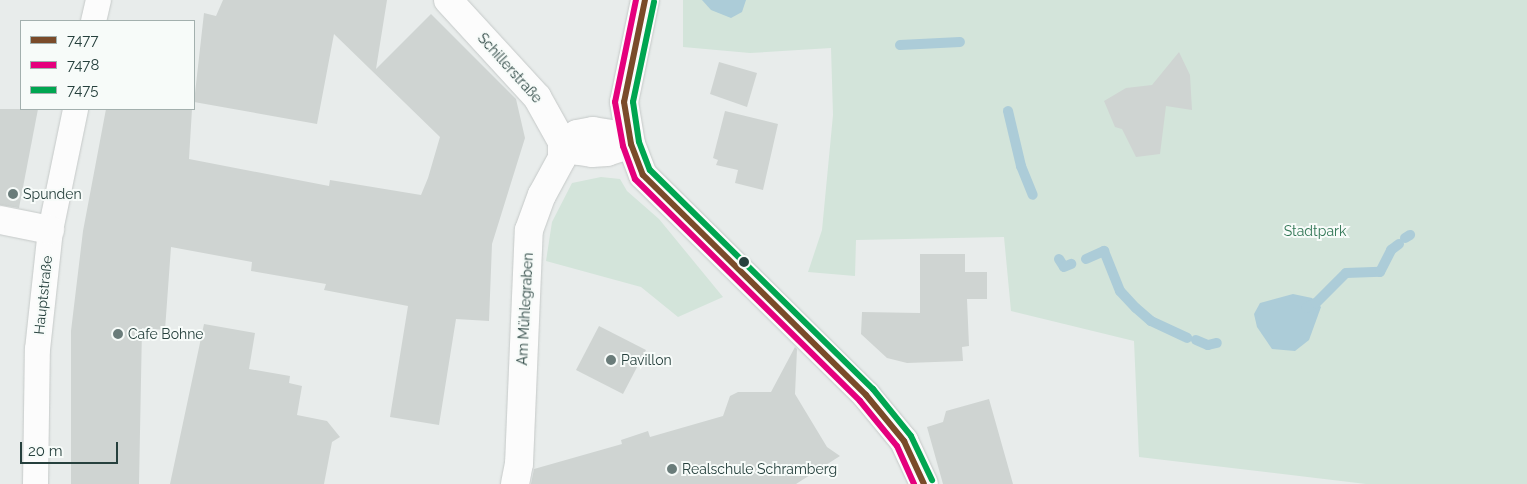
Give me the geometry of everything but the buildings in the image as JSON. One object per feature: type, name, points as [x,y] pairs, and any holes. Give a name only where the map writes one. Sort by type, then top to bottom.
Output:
[{"type":"street","points":[[93,20],[98,0]]},
{"type":"street","name":"Schillerstraße","points":[[448,0],[538,97],[562,142]]},
{"type":"street","points":[[644,0],[625,88],[631,144],[643,175],[866,395],[904,441],[924,484]]},
{"type":"street","name":"Hauptstraße","points":[[35,484],[37,349],[50,230],[75,110]]},
{"type":"street","points":[[562,142],[579,151],[592,152],[607,152],[631,144]]},
{"type":"street","name":"Am Mühlegraben","points":[[515,484],[519,464],[529,230],[542,195],[562,158],[562,142]]},
{"type":"street","points":[[0,220],[50,230]]},
{"type":"green space","name":"Stadtpark","points":[[683,0],[1527,0],[1527,484],[1366,484],[1139,457],[1134,341],[1011,311],[1004,237],[856,240],[855,276],[808,272],[822,230],[833,115],[831,48],[750,53],[683,47]]},
{"type":"green space","points":[[601,177],[620,179],[627,191],[659,219],[723,297],[678,317],[641,287],[546,261],[552,222],[572,183]]},
{"type":"water","points":[[702,0],[746,0],[742,12],[731,18],[711,10]]},
{"type":"water","points":[[1293,294],[1312,298],[1321,307],[1309,340],[1295,351],[1272,349],[1257,327],[1254,314],[1260,303]]},
{"type":"waterway","points":[[900,45],[960,42]]},
{"type":"waterway","points":[[1008,111],[1021,166],[1033,195]]},
{"type":"waterway","points":[[1405,238],[1410,235]]},
{"type":"waterway","points":[[1306,308],[1316,303],[1346,273],[1380,272],[1391,250],[1399,244]]},
{"type":"waterway","points":[[1086,259],[1104,251],[1120,291],[1136,308],[1151,321],[1187,338]]},
{"type":"waterway","points":[[1059,259],[1064,267],[1071,264]]},
{"type":"waterway","points":[[1196,340],[1208,345],[1217,343]]},
{"type":"transit line","name":"7478","points":[[636,0],[615,102],[623,146],[635,179],[860,401],[897,446],[914,484]]},
{"type":"transit line","name":"7477","points":[[645,0],[624,102],[631,144],[643,175],[866,395],[904,441],[924,484]]},
{"type":"transit line","name":"7475","points":[[654,2],[633,102],[639,142],[650,170],[873,389],[911,436],[932,480]]},
{"type":"place","name":"Spunden","points":[[13,194]]},
{"type":"place","name":"Cafe Bohne","points":[[118,334]]},
{"type":"place","name":"Pavillon","points":[[611,360]]},
{"type":"place","name":"Realschule Schramberg","points":[[672,469]]}]
